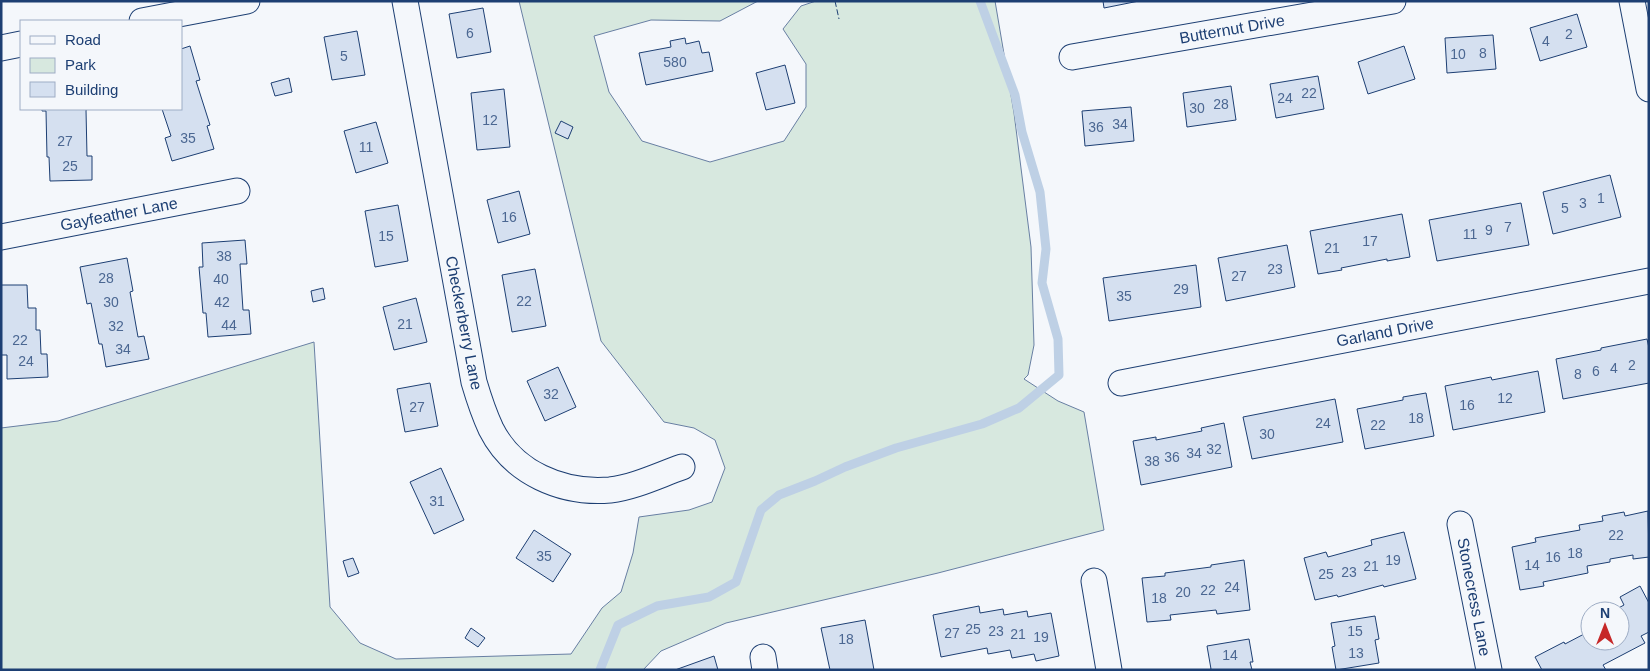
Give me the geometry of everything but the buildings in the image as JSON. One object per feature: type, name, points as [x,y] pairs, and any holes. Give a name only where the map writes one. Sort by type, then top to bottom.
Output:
[{"type":"street","name":"Checkerberry Lane","points":[[405,1],[474,382],[492,430],[504,449],[520,466],[538,477],[560,486],[584,490],[610,490],[637,484],[682,467]]},
{"type":"street","name":"Butternut Drive","points":[[1072,57],[1393,1]]},
{"type":"street","points":[[1632,1],[1649,89]]},
{"type":"street","points":[[147,20],[238,2]]},
{"type":"street","points":[[1,48],[20,44]]},
{"type":"street","name":"Gayfeather Lane","points":[[1,237],[238,191]]},
{"type":"street","name":"Garland Drive","points":[[1121,383],[1649,281]]},
{"type":"street","name":"Stonecress Lane","points":[[1460,524],[1489,670]]},
{"type":"street","points":[[1094,581],[1109,670]]},
{"type":"green space","points":[[519,1],[758,1],[720,21],[651,20],[594,36],[609,92],[642,141],[710,162],[784,141],[806,107],[806,64],[783,29],[801,6],[816,1],[995,1],[1014,113],[1031,247],[1034,345],[1028,375],[1024,379],[1058,401],[1084,412],[1104,530],[938,573],[726,623],[661,651],[643,670],[1,670],[1,428],[58,421],[314,342],[330,607],[360,643],[396,659],[571,654],[602,608],[621,592],[633,553],[639,517],[689,510],[712,502],[725,468],[715,440],[694,428],[664,422],[601,341]]},
{"type":"waterway","points":[[600,670],[618,625],[657,606],[709,597],[736,582],[761,510],[779,495],[896,448],[982,424],[1019,408],[1059,375],[1058,339],[1042,283],[1046,249],[1040,192],[1022,132],[1015,95],[980,1]]},
{"type":"fence","points":[[835,1],[839,19]]}]
